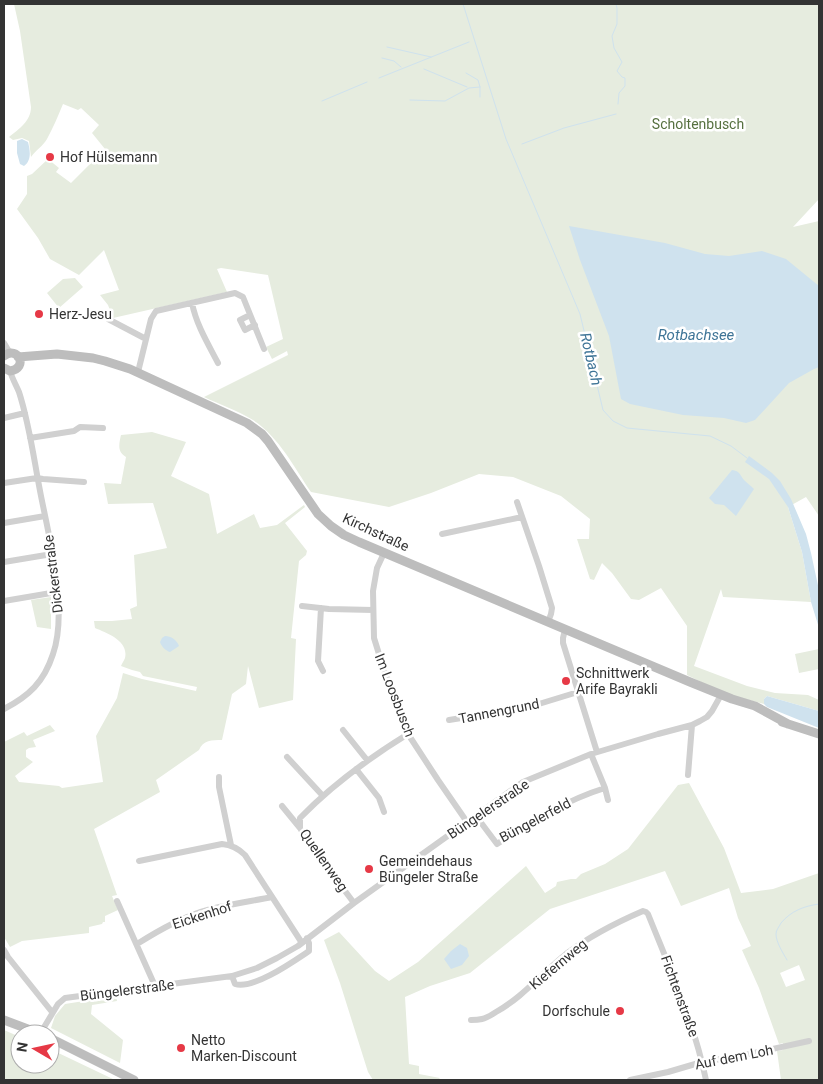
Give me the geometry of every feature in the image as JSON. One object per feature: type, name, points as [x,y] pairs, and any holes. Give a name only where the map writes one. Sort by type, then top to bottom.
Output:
[{"type":"street","points":[[138,372],[151,319],[156,311],[235,294],[243,296],[264,349]]},
{"type":"street","points":[[192,303],[201,330],[218,363]]},
{"type":"street","points":[[250,315],[240,320],[245,330],[255,325]]},
{"type":"street","points":[[108,319],[146,339]]},
{"type":"street","name":"Dickerstraße","points":[[4,342],[30,438],[52,554],[58,613],[57,637],[49,666],[35,688],[4,709]]},
{"type":"street","name":"Kirchstraße","points":[[9,362],[46,355],[66,354],[93,358],[138,372],[235,416],[256,429],[268,441],[318,514],[344,535],[565,630],[722,695],[755,706],[788,724],[819,734]]},
{"type":"street","points":[[4,418],[25,414]]},
{"type":"street","points":[[30,438],[74,431],[80,427],[103,428]]},
{"type":"street","points":[[4,483],[37,478],[84,482]]},
{"type":"street","points":[[517,502],[552,608],[548,622]]},
{"type":"street","points":[[4,523],[45,516]]},
{"type":"street","points":[[442,534],[522,517]]},
{"type":"street","name":"Im Loosbusch","points":[[384,553],[377,568],[373,591],[374,638],[408,734],[467,822]]},
{"type":"street","points":[[4,562],[52,554]]},
{"type":"street","points":[[4,601],[57,592]]},
{"type":"street","points":[[302,606],[373,610]]},
{"type":"street","points":[[321,608],[318,661],[323,671]]},
{"type":"street","points":[[565,630],[563,643],[608,800]]},
{"type":"street","name":"Tannengrund","points":[[449,720],[529,707],[578,692]]},
{"type":"street","name":"Büngelerstraße","points":[[46,1024],[52,1012],[65,998],[232,976],[257,968],[277,958],[304,940],[523,782],[594,753],[692,724],[707,717],[722,695]]},
{"type":"street","points":[[688,775],[692,724]]},
{"type":"street","points":[[343,730],[367,760]]},
{"type":"street","name":"Quellenweg","points":[[354,903],[309,843],[300,828],[300,818],[313,804],[367,760],[408,734]]},
{"type":"street","points":[[287,757],[324,796]]},
{"type":"street","points":[[356,769],[379,798],[384,812]]},
{"type":"street","points":[[219,777],[219,787],[231,845]]},
{"type":"street","name":"Büngelerfeld","points":[[476,816],[497,844],[545,814],[588,793],[605,788]]},
{"type":"street","points":[[282,806],[300,828]]},
{"type":"street","points":[[138,861],[222,844],[231,845],[245,855],[272,897],[304,940]]},
{"type":"street","name":"Eickenhof","points":[[137,944],[185,918],[210,910],[272,897]]},
{"type":"street","points":[[118,901],[155,986]]},
{"type":"street","name":"Kiefernweg","points":[[470,1020],[483,1019],[509,1005],[565,955],[603,930],[643,911],[648,914]]},
{"type":"street","name":"Fichtenstraße","points":[[648,914],[674,976],[695,1035],[706,1080]]},
{"type":"street","name":"Büngelerstraße","points":[[232,976],[235,984],[240,985],[278,972],[308,951],[309,943],[304,940]]},
{"type":"street","points":[[4,950],[52,1012]]},
{"type":"street","name":"Auf dem Loh","points":[[635,1080],[702,1062],[809,1041]]},
{"type":"street","points":[[60,1043],[134,1080]]},
{"type":"green space","name":"Scholtenbusch","points":[[14,4],[819,4],[819,199],[793,227],[819,221],[819,516],[806,497],[788,507],[802,552],[811,602],[723,597],[721,589],[694,666],[747,686],[775,693],[808,695],[819,700],[819,711],[767,696],[764,699],[764,704],[723,693],[687,675],[687,626],[661,588],[639,600],[631,599],[612,573],[602,563],[594,580],[590,579],[577,539],[589,539],[590,519],[561,496],[513,477],[479,474],[389,507],[311,492],[285,453],[262,427],[253,420],[204,397],[288,355],[287,351],[272,359],[266,347],[283,339],[268,275],[217,269],[227,292],[113,318],[108,305],[100,295],[119,290],[104,250],[79,275],[50,259],[38,238],[17,209],[27,194],[27,176],[32,174],[48,159],[59,168],[56,172],[71,183],[105,149],[92,133],[99,125],[81,108],[78,110],[63,104],[44,144],[31,157],[29,141],[22,138],[13,140],[9,137],[27,121],[31,107],[20,31]]},
{"type":"green space","points":[[75,278],[83,287],[59,308],[47,293],[63,279]]},
{"type":"green space","points":[[152,432],[186,442],[171,476],[209,494],[217,534],[254,514],[260,528],[277,525],[304,505],[305,507],[285,523],[307,551],[306,555],[299,561],[291,638],[296,639],[293,700],[259,708],[248,666],[246,684],[232,694],[222,740],[205,742],[199,750],[156,780],[160,792],[94,829],[117,895],[112,896],[118,910],[105,916],[105,922],[102,924],[89,927],[89,933],[22,941],[10,947],[4,937],[4,742],[24,732],[27,736],[50,725],[55,731],[33,740],[36,747],[26,750],[26,757],[33,762],[15,776],[19,782],[59,786],[62,788],[103,782],[96,736],[117,698],[123,673],[196,691],[197,687],[143,676],[140,672],[121,666],[125,658],[124,647],[116,638],[95,628],[94,621],[132,619],[130,609],[137,606],[134,555],[167,548],[153,503],[108,504],[104,483],[121,484],[126,457],[120,450],[121,435]]},
{"type":"green space","points":[[51,597],[51,629],[37,627],[31,600]]},
{"type":"green space","points":[[819,649],[819,669],[799,673],[795,654]]},
{"type":"green space","points":[[689,783],[724,848],[741,893],[773,889],[819,873],[819,1080],[781,1080],[777,1051],[783,1050],[783,1043],[779,1044],[759,988],[742,950],[751,946],[738,918],[729,888],[681,906],[665,871],[550,909],[470,973],[430,986],[405,997],[409,1064],[419,1066],[419,1074],[440,1078],[438,1080],[373,1080],[368,1072],[340,983],[324,940],[339,932],[375,971],[389,981],[418,962],[526,866],[545,893],[556,886],[557,882],[576,879],[581,874],[605,864],[628,849],[678,785]],"holes":[[[799,965],[805,980],[786,987],[780,973]]]},
{"type":"green space","points":[[116,996],[117,1001],[92,1005],[91,1014],[123,1040],[120,1063],[60,1033],[60,1024],[52,1024],[55,1016],[65,1004]]},
{"type":"green space","points":[[4,1030],[10,1033],[10,1074],[60,1074],[60,1054],[115,1080],[4,1080]]},
{"type":"water","points":[[22,139],[28,142],[30,152],[27,164],[24,166],[20,164],[17,153],[17,141]]},
{"type":"water","name":"Rotbachsee","points":[[569,226],[665,243],[705,254],[729,256],[762,251],[786,259],[819,286],[819,367],[789,383],[755,420],[746,423],[724,418],[683,415],[630,404],[621,399],[609,336]]},
{"type":"water","points":[[749,456],[780,481],[791,499],[806,534],[819,590],[819,628],[811,602],[802,552],[788,507],[769,479],[745,462]]},
{"type":"water","points":[[732,470],[738,472],[754,489],[736,516],[724,505],[715,504],[709,498]]},
{"type":"water","points":[[165,636],[174,639],[179,646],[170,652],[167,651],[160,642]]},
{"type":"water","points":[[767,696],[819,711],[819,728],[767,707],[764,704],[764,699]]},
{"type":"water","points":[[460,944],[467,948],[469,956],[462,965],[451,969],[444,959]]},
{"type":"waterway","name":"Rotbach","points":[[463,4],[506,139],[580,314],[603,410],[613,421],[627,428],[710,436],[731,446],[747,458]]},
{"type":"waterway","points":[[616,4],[617,24],[612,36],[614,48],[622,62],[617,71],[625,78],[625,86],[619,93],[618,104]]},
{"type":"waterway","points":[[379,78],[469,42]]},
{"type":"waterway","points":[[387,47],[431,57]]},
{"type":"waterway","points":[[382,58],[394,61],[401,67]]},
{"type":"waterway","points":[[424,69],[467,87]]},
{"type":"waterway","points":[[466,73],[478,80],[480,97]]},
{"type":"waterway","points":[[322,101],[367,82]]},
{"type":"waterway","points":[[410,100],[445,101],[469,88],[480,87]]},
{"type":"waterway","points":[[522,144],[564,128],[616,114]]},
{"type":"waterway","name":"Rotbach","points":[[787,960],[777,940],[776,931],[781,923],[793,912],[819,904]]},
{"type":"place","name":"Hof Hülsemann","points":[[50,157]]},
{"type":"place","name":"Herz-Jesu","points":[[39,314]]},
{"type":"place","name":"Schnittwerk Arife Bayrakli","points":[[566,681]]},
{"type":"place","name":"Gemeindehaus Büngeler Straße","points":[[369,869]]},
{"type":"place","name":"Dorfschule","points":[[620,1011]]},
{"type":"place","name":"Netto Marken-Discount","points":[[181,1048]]}]
